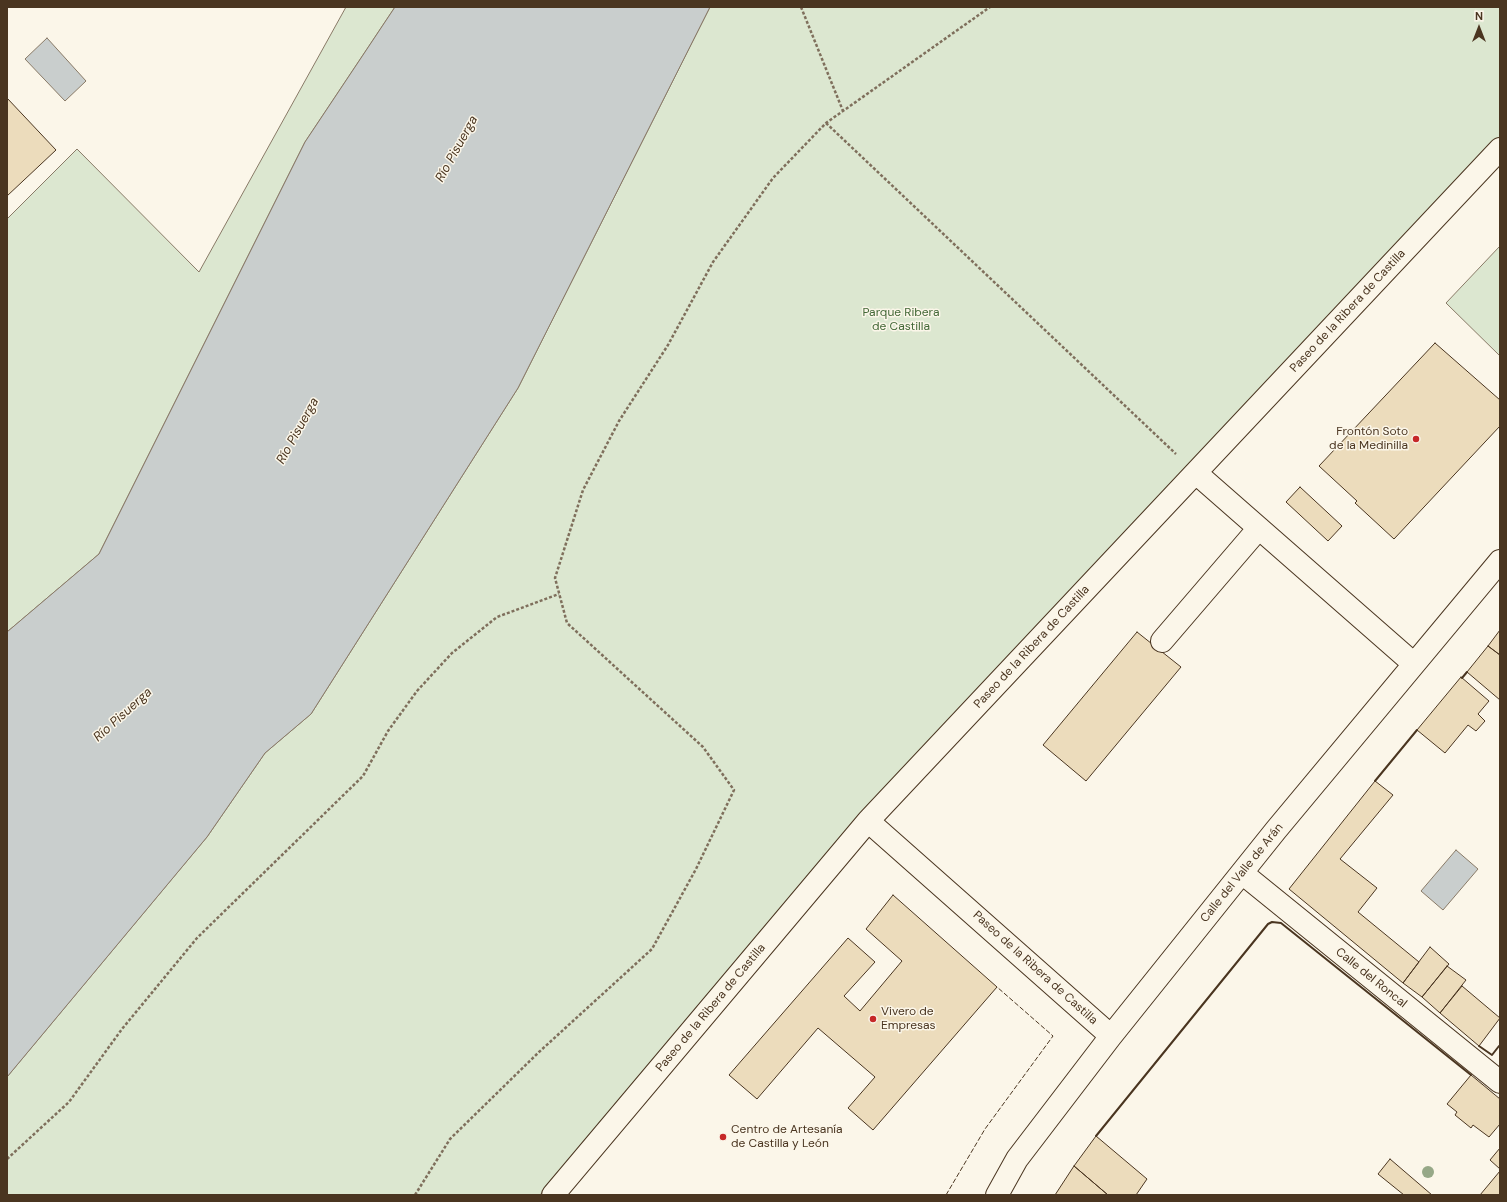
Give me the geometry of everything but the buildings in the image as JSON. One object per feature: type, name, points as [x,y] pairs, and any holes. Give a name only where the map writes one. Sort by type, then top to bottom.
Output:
[{"type":"street","name":"Paseo de la Ribera de Castilla","points":[[553,1195],[868,821],[1500,149]]},
{"type":"street","points":[[1196,473],[1414,664]]},
{"type":"street","points":[[1162,641],[1259,528]]},
{"type":"street","name":"Calle del Valle de Arán","points":[[997,1195],[1017,1159],[1112,1036],[1242,873],[1500,562]]},
{"type":"street","name":"Paseo de la Ribera de Castilla","points":[[868,821],[1112,1036]]},
{"type":"street","name":"Calle del Roncal","points":[[1242,873],[1500,1082]]},
{"type":"path","points":[[801,7],[843,111]]},
{"type":"path","points":[[414,1195],[450,1139],[539,1052],[652,949],[696,869],[734,790],[703,747],[567,623],[555,578],[583,490],[619,421],[668,346],[713,262],[773,178],[826,122],[990,7]]},
{"type":"path","points":[[826,122],[1196,473]]},
{"type":"path","points":[[7,1160],[69,1102],[122,1029],[197,938],[363,776],[388,731],[417,691],[452,653],[497,617],[559,594]]},
{"type":"green space","points":[[346,7],[395,7],[305,142],[99,554],[7,632],[7,219],[77,149],[199,272]]},
{"type":"green space","name":"Parque Ribera de Castilla","points":[[710,7],[1500,7],[1500,136],[861,815],[540,1195],[7,1195],[7,1077],[207,837],[265,753],[311,714],[518,388]]},
{"type":"green space","points":[[1500,246],[1500,356],[1446,303]]},
{"type":"water","name":"Río Pisuerga","points":[[395,7],[710,7],[518,388],[311,714],[265,753],[207,837],[7,1077],[7,632],[99,554],[305,142]]},
{"type":"water","points":[[47,38],[86,81],[65,101],[25,59]]},
{"type":"water","points":[[1456,850],[1478,869],[1443,910],[1421,891]]},
{"type":"fence","points":[[946,1195],[985,1129],[1053,1036],[997,987]]},
{"type":"wall","points":[[1462,678],[1467,672]]},
{"type":"wall","points":[[1375,781],[1417,730]]},
{"type":"wall","points":[[1096,1136],[1268,924],[1272,922],[1281,923],[1471,1075]]},
{"type":"wall","points":[[1479,1046],[1492,1055],[1499,1046]]},
{"type":"place","name":"Frontón Soto de la Medinilla","points":[[1416,439]]},
{"type":"place","name":"Vivero de Empresas","points":[[873,1019]]},
{"type":"place","name":"Centro de Artesanía de Castilla y León","points":[[723,1137]]}]
